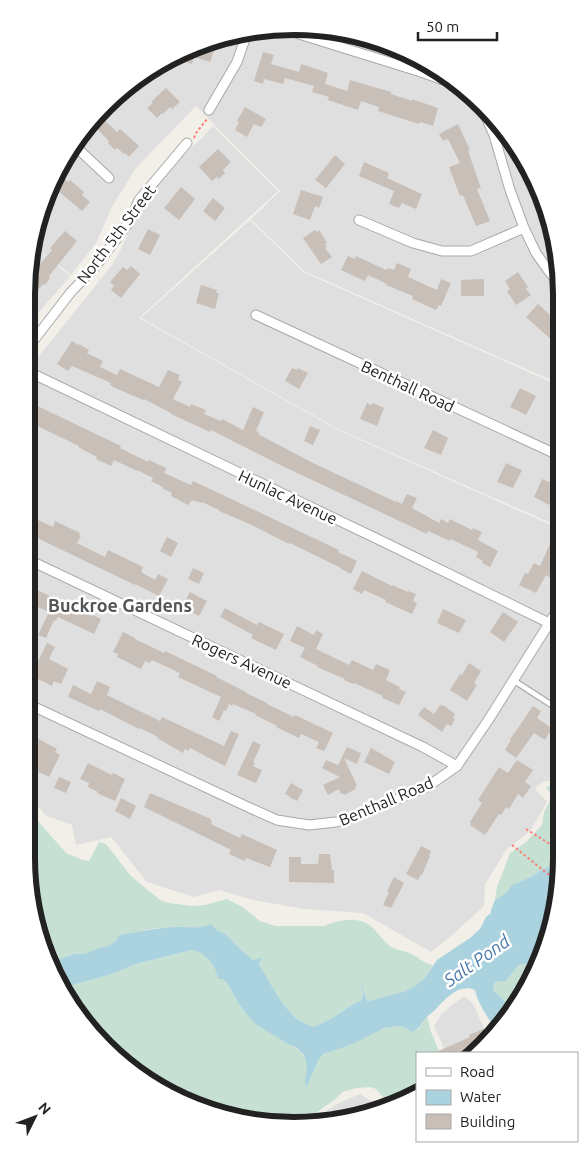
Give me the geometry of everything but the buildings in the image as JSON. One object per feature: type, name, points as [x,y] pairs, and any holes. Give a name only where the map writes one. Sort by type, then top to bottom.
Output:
[{"type":"street","points":[[304,36],[435,77]]},
{"type":"street","points":[[209,110],[237,62],[245,40]]},
{"type":"street","points":[[488,122],[524,228],[536,253],[552,274]]},
{"type":"street","name":"North 5th Street","points":[[35,339],[71,292],[95,267],[130,221],[139,200],[187,143]]},
{"type":"street","points":[[79,150],[109,178]]},
{"type":"street","points":[[359,220],[413,243],[442,251],[471,251],[524,228]]},
{"type":"street","name":"Benthall Road","points":[[256,315],[553,453]]},
{"type":"street","name":"Hunlac Avenue","points":[[35,376],[549,623]]},
{"type":"street","name":"Rogers Avenue","points":[[35,563],[423,747],[457,766]]},
{"type":"street","name":"Benthall Road","points":[[35,707],[277,820],[309,825],[336,822],[361,814],[427,787],[457,766],[553,617]]},
{"type":"lane","points":[[513,680],[553,705]]},
{"type":"path","points":[[187,143],[194,139],[207,118],[209,110]]},
{"type":"path","points":[[526,828],[553,846]]},
{"type":"path","points":[[512,845],[552,877]]},
{"type":"shaded area","points":[[294,35],[345,40],[393,55],[438,79],[465,99],[489,123],[509,150],[533,195],[548,243],[553,294],[553,381],[304,271],[251,219],[280,191],[196,106],[136,168],[113,205],[96,243],[71,275],[39,249],[44,227],[55,195],[70,164],[99,123],[123,99],[150,79],[179,62],[227,44],[260,37]]},
{"type":"shaded area","name":"Buckroe Gardens","points":[[213,126],[278,191],[139,318],[338,430],[553,526],[553,780],[542,782],[535,789],[547,802],[530,831],[506,850],[485,885],[484,906],[431,952],[363,913],[304,909],[253,900],[219,890],[194,897],[147,882],[111,837],[76,845],[72,825],[45,815],[35,802],[35,361],[112,265],[141,208],[158,182]]},
{"type":"shaded area","points":[[250,220],[303,272],[553,383],[553,524],[338,429],[141,318]]},
{"type":"shaded area","points":[[39,250],[70,276],[35,317]]},
{"type":"shaded area","points":[[464,996],[473,1004],[486,1032],[466,1052],[446,1052],[434,1026],[442,1013]]},
{"type":"shaded area","points":[[360,1094],[375,1104],[345,1112],[319,1116],[337,1104]]},
{"type":"green space","points":[[553,786],[553,865],[512,885],[506,893],[495,900],[497,887],[510,853],[526,842],[542,825],[544,812],[549,803],[551,793],[546,788]]},
{"type":"green space","points":[[35,817],[66,853],[83,860],[89,861],[99,842],[106,844],[131,876],[160,900],[192,906],[205,905],[227,899],[244,908],[260,921],[276,926],[324,926],[348,920],[361,921],[372,927],[392,947],[433,965],[419,984],[390,996],[368,1001],[361,984],[363,990],[362,1000],[331,1019],[313,1027],[298,1019],[285,1007],[268,982],[259,959],[253,960],[226,934],[208,926],[202,928],[157,928],[141,931],[108,946],[84,954],[74,954],[57,961],[44,925],[37,892]]},
{"type":"green space","points":[[192,950],[202,954],[210,960],[218,979],[222,979],[227,983],[239,1004],[303,1054],[307,1062],[306,1087],[323,1054],[369,1036],[383,1028],[400,1026],[418,1030],[427,1017],[440,1052],[416,1052],[416,1086],[385,1100],[376,1089],[370,1087],[342,1092],[337,1098],[311,1116],[260,1115],[227,1108],[179,1090],[150,1073],[123,1053],[99,1029],[69,986],[112,974],[136,964]]},
{"type":"green space","points":[[531,963],[508,1004],[493,988],[495,982],[505,982],[519,965]]},
{"type":"water","name":"Salt Pond","points":[[553,865],[551,892],[539,941],[531,963],[519,965],[505,982],[495,982],[494,991],[508,1004],[492,1025],[475,990],[469,988],[458,990],[428,1016],[415,1031],[412,1032],[400,1026],[384,1028],[347,1046],[323,1054],[306,1088],[307,1065],[304,1055],[297,1048],[254,1023],[239,1004],[227,983],[222,979],[218,979],[215,969],[202,954],[192,950],[136,964],[112,974],[69,986],[57,961],[74,954],[84,954],[108,946],[116,941],[119,935],[159,928],[201,927],[211,924],[217,930],[226,934],[253,960],[262,958],[259,963],[260,966],[276,994],[296,1018],[313,1027],[331,1019],[362,1000],[363,990],[360,981],[368,1001],[403,992],[415,986],[424,979],[437,960],[480,929],[486,917],[491,913],[495,900],[506,893],[512,885],[533,876],[542,869]]},
{"type":"district","name":"Buckroe Gardens","points":[[120,606]]}]
